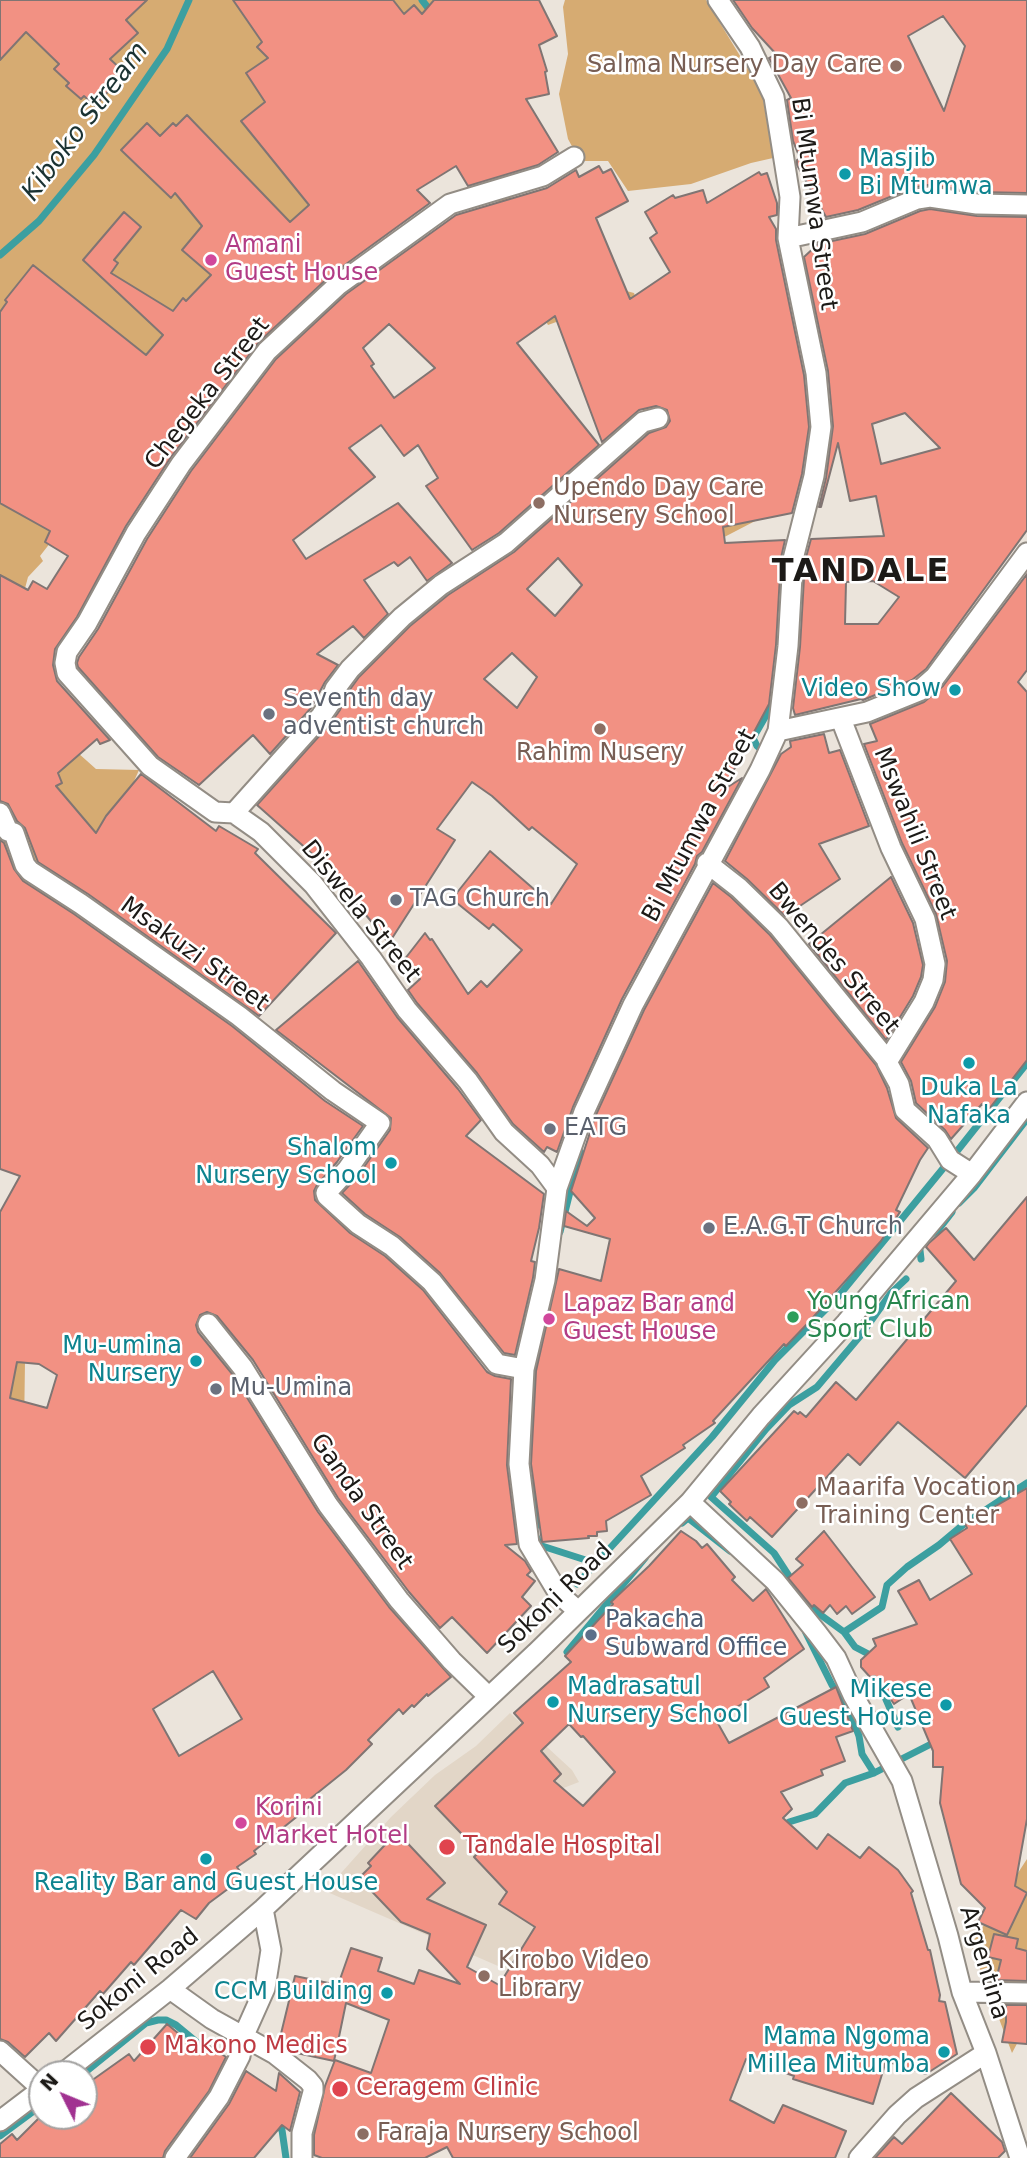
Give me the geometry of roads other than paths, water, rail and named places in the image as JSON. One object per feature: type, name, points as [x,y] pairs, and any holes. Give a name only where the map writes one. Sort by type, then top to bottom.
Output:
[{"type":"street","name":"Bi Mtumwa Street","points":[[578,1611],[559,1594],[529,1544],[519,1464],[524,1369],[538,1300],[545,1280],[557,1188],[602,1070],[633,1005],[707,863],[760,770],[778,731],[788,646],[793,559],[814,475],[821,427],[816,373],[788,239],[790,197],[774,97],[750,47],[718,0]]},
{"type":"street","name":"Chegeka Street","points":[[67,673],[67,652],[87,623],[136,533],[181,464],[267,351],[338,285],[450,204],[543,176],[574,158]]},
{"type":"street","points":[[788,239],[862,222],[917,198],[930,197],[977,204],[1027,205]]},
{"type":"street","points":[[234,813],[321,716],[335,689],[350,669],[402,617],[441,585],[506,543],[642,422],[659,418]]},
{"type":"street","points":[[778,731],[841,719],[919,691],[935,677],[1027,553]]},
{"type":"street","name":"Diswela Street","points":[[67,673],[150,766],[215,812],[234,813],[261,832],[313,884],[407,1010],[468,1081],[504,1132],[540,1165],[557,1188]]},
{"type":"street","name":"Mswahili Street","points":[[841,719],[891,848],[925,919],[935,964],[933,980],[924,1002],[887,1060]]},
{"type":"street","name":"Msakuzi Street","points":[[0,813],[8,831],[14,833],[30,871],[239,1016],[334,1091],[380,1123],[347,1170],[326,1193],[327,1196],[358,1224],[392,1246],[432,1282],[497,1364],[524,1369]]},
{"type":"street","name":"Bwendes Street","points":[[707,863],[739,888],[779,926],[887,1060]]},
{"type":"street","points":[[887,1060],[899,1084],[905,1110],[937,1139],[950,1160],[972,1174]]},
{"type":"street","name":"Sokoni Road","points":[[80,2060],[170,1989],[262,1909],[489,1697],[690,1502],[761,1416],[846,1323],[972,1174],[1027,1102]]},
{"type":"street","name":"Ganda Street","points":[[208,1324],[248,1376],[328,1505],[399,1600],[452,1661],[489,1697]]},
{"type":"street","name":"Argentina","points":[[690,1502],[795,1603],[836,1658],[853,1695],[902,1781],[962,1992],[986,2053],[1020,2158]]},
{"type":"street","points":[[175,2158],[219,2097],[240,2056],[244,2035],[265,1988],[271,1950],[262,1909]]},
{"type":"street","points":[[170,1989],[212,2019],[244,2035],[292,2066],[313,2086],[302,2133],[302,2158]]},
{"type":"street","points":[[962,1992],[1027,1993]]},
{"type":"street","points":[[0,2051],[28,2076]]},
{"type":"street","points":[[859,2158],[916,2098],[986,2053]]},
{"type":"street","points":[[0,2121],[28,2100]]},
{"type":"waterway","name":"Kiboko Stream","points":[[0,255],[39,221],[94,155],[167,49],[189,0]]},
{"type":"waterway","points":[[422,0],[432,13]]},
{"type":"waterway","points":[[766,754],[753,738],[775,700]]},
{"type":"waterway","points":[[577,1584],[712,1437],[775,1360],[837,1298],[1027,1063]]},
{"type":"waterway","points":[[959,1203],[974,1188],[1027,1119]]},
{"type":"waterway","points":[[560,1232],[580,1152]]},
{"type":"waterway","points":[[929,1236],[938,1230],[952,1212]]},
{"type":"waterway","points":[[919,1242],[921,1259]]},
{"type":"waterway","points":[[876,1658],[855,1647],[844,1632],[818,1613],[802,1596],[774,1553],[711,1497],[789,1405],[817,1387],[861,1335],[891,1293],[906,1279]]},
{"type":"waterway","points":[[532,1446],[535,1356]]},
{"type":"waterway","points":[[535,1482],[536,1526]]},
{"type":"waterway","points":[[844,1632],[882,1607],[887,1585],[907,1567],[964,1524],[1027,1483]]},
{"type":"waterway","points":[[682,1523],[688,1518],[730,1551]]},
{"type":"waterway","points":[[537,1538],[539,1545],[595,1563]]},
{"type":"waterway","points":[[567,1652],[645,1558]]},
{"type":"waterway","points":[[806,1633],[832,1685],[849,1709],[859,1736],[862,1754],[874,1773]]},
{"type":"waterway","points":[[882,1672],[878,1681],[898,1727]]},
{"type":"waterway","points":[[782,1827],[815,1814],[845,1783],[874,1773],[937,1741]]},
{"type":"waterway","points":[[98,2062],[146,2023],[158,2020],[166,2020],[176,2025],[205,2049]]},
{"type":"waterway","points":[[0,2136],[28,2115]]},
{"type":"waterway","points":[[273,2121],[282,2130],[286,2158]]},
{"type":"place","name":"Salma Nursery Day Care","points":[[896,66]]},
{"type":"place","name":"Masjib Bi Mtumwa","points":[[845,174]]},
{"type":"place","name":"Amani Guest House","points":[[211,260]]},
{"type":"place","name":"Upendo Day Care Nursery School","points":[[539,503]]},
{"type":"place","name":"Video Show","points":[[955,690]]},
{"type":"place","name":"Seventh day adventist church","points":[[269,714]]},
{"type":"place","name":"Rahim Nusery","points":[[600,729]]},
{"type":"place","name":"TAG Church","points":[[396,900]]},
{"type":"place","name":"Duka La Nafaka","points":[[969,1063]]},
{"type":"place","name":"EATG","points":[[550,1129]]},
{"type":"place","name":"Shalom Nursery School","points":[[391,1163]]},
{"type":"place","name":"E.A.G.T Church","points":[[709,1228]]},
{"type":"place","name":"Young African Sport Club","points":[[793,1317]]},
{"type":"place","name":"Lapaz Bar and Guest House","points":[[549,1319]]},
{"type":"place","name":"Mu-umina Nursery","points":[[196,1361]]},
{"type":"place","name":"Mu-Umina","points":[[216,1389]]},
{"type":"place","name":"Maarifa Vocation Training Center","points":[[802,1503]]},
{"type":"place","name":"Pakacha Subward Office","points":[[591,1635]]},
{"type":"place","name":"Madrasatul Nursery School","points":[[553,1702]]},
{"type":"place","name":"Mikese Guest House","points":[[946,1705]]},
{"type":"place","name":"Korini Market Hotel","points":[[241,1823]]},
{"type":"place","name":"Tandale Hospital","points":[[447,1847]]},
{"type":"place","name":"Reality Bar and Guest House","points":[[206,1859]]},
{"type":"place","name":"Kirobo Video Library","points":[[484,1976]]},
{"type":"place","name":"CCM Building","points":[[387,1993]]},
{"type":"place","name":"Makono Medics","points":[[148,2047]]},
{"type":"place","name":"Mama Ngoma Millea Mitumba","points":[[944,2052]]},
{"type":"place","name":"Ceragem Clinic","points":[[340,2089]]},
{"type":"place","name":"Faraja Nursery School","points":[[363,2134]]},
{"type":"district","name":"TANDALE","points":[[861,573]]}]
